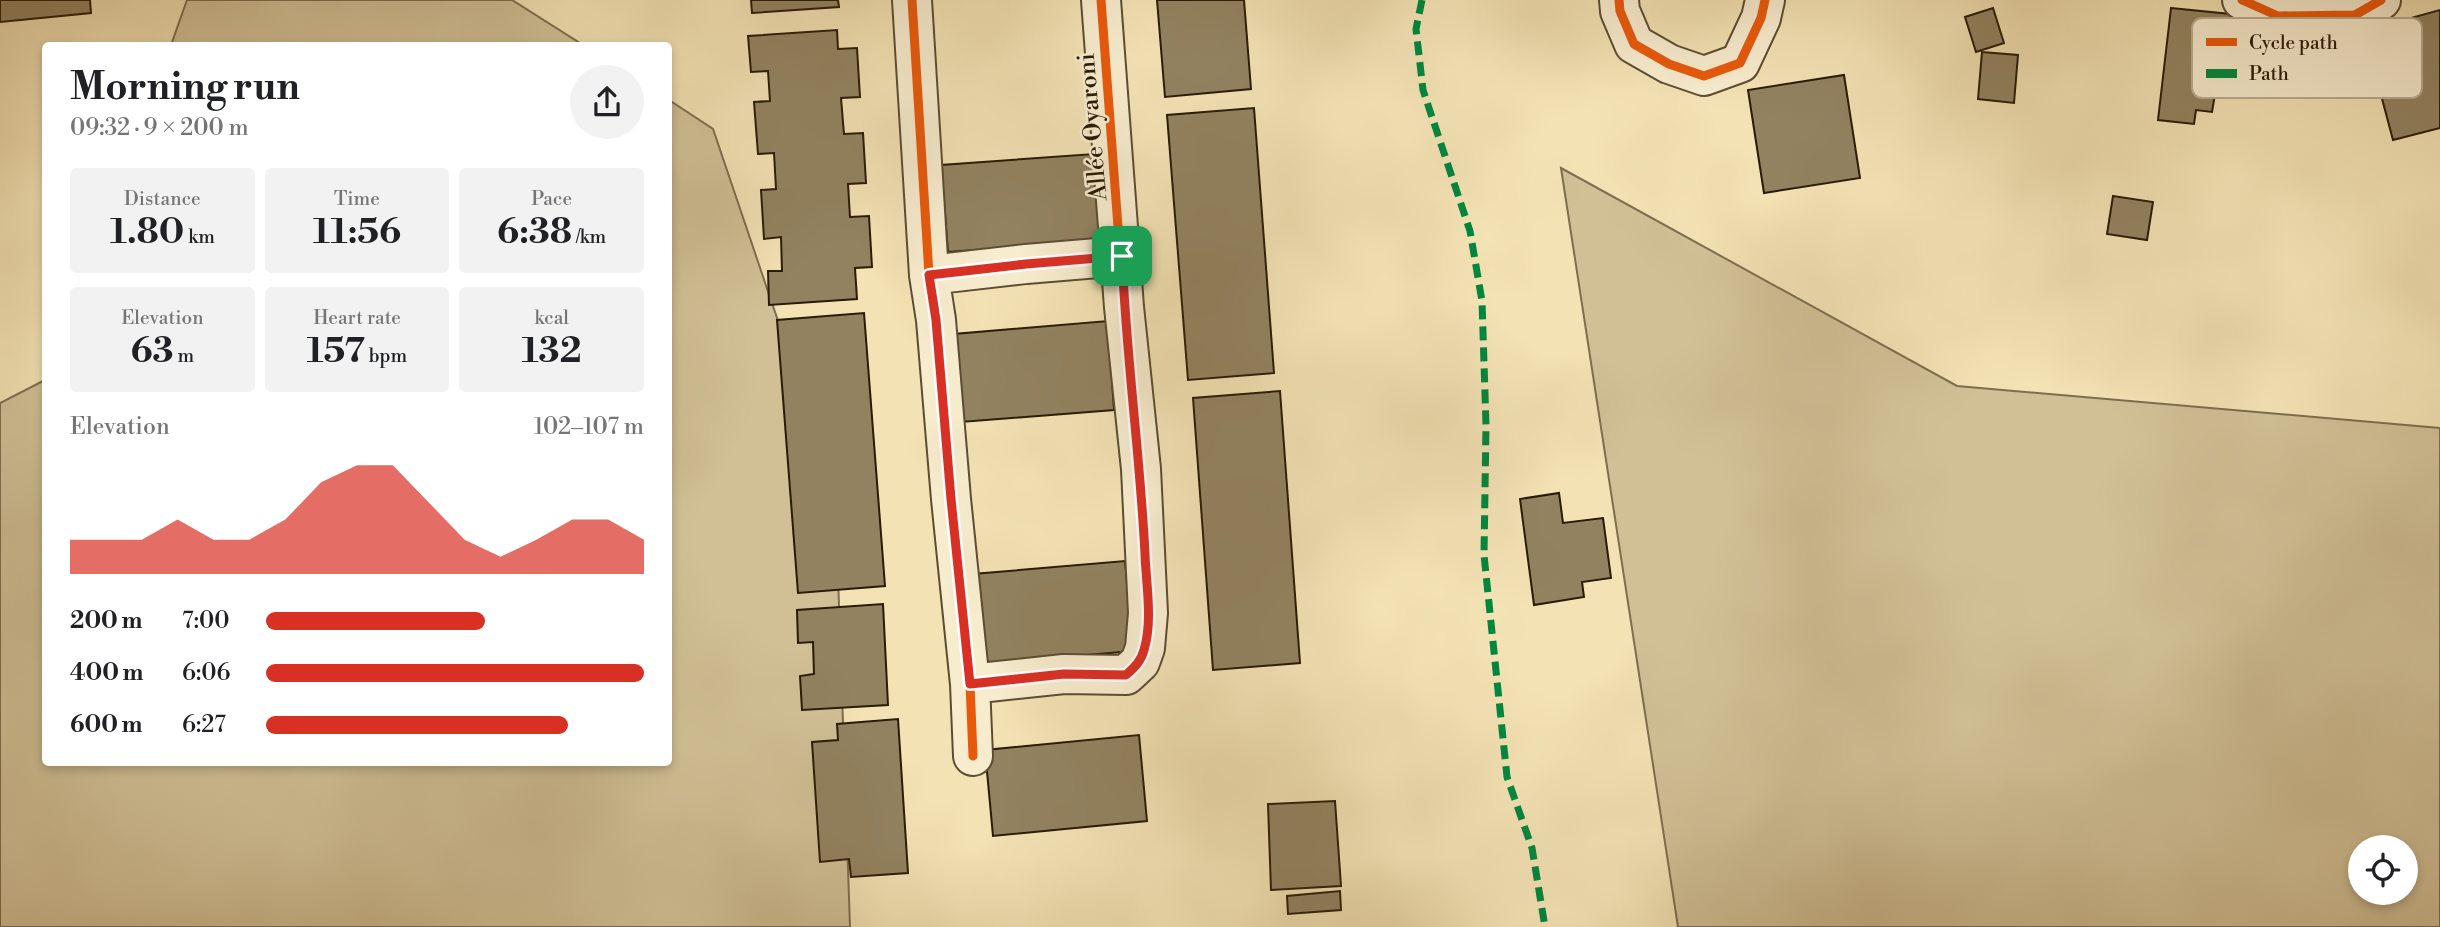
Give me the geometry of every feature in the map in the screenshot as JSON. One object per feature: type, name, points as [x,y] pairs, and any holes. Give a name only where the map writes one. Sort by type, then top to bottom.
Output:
[{"type":"street","points":[[912,0],[929,275],[936,320],[970,684],[973,755]]},
{"type":"street","name":"Allée Oyaroni","points":[[970,684],[1064,674],[1126,675],[1140,662],[1145,648],[1147,613],[1141,469],[1124,307],[1101,0]]},
{"type":"street","points":[[1619,0],[1620,11],[1634,44],[1669,64],[1704,76],[1740,63],[1761,18],[1765,0]]},
{"type":"street","points":[[2242,0],[2278,16],[2355,15],[2381,0]]},
{"type":"street","points":[[929,275],[1122,256]]},
{"type":"shaded area","points":[[187,0],[512,0],[578,42],[172,42]]},
{"type":"shaded area","points":[[672,102],[713,129],[835,489],[850,927],[0,927],[0,403],[42,382],[42,766],[672,766]]},
{"type":"shaded area","points":[[1561,168],[1957,386],[2440,428],[2440,927],[1678,927]]},
{"type":"building","points":[[0,0],[90,0],[91,13],[0,22]]},
{"type":"building","points":[[751,0],[838,0],[839,7],[752,13]]},
{"type":"building","points":[[1157,0],[1244,0],[1251,89],[1165,97]]},
{"type":"building","points":[[1993,8],[2004,43],[1976,52],[1965,17]]},
{"type":"building","points":[[2171,8],[2250,16],[2192,18],[2192,98],[2214,98],[2212,112],[2196,110],[2194,124],[2158,120]]},
{"type":"building","points":[[2440,10],[2440,128],[2393,140],[2382,98],[2422,98],[2422,18],[2411,18]]},
{"type":"building","points":[[837,30],[838,49],[857,48],[860,97],[841,98],[844,134],[863,133],[866,183],[848,184],[850,217],[869,216],[872,267],[855,268],[857,299],[769,305],[768,271],[782,271],[781,237],[764,239],[761,190],[776,189],[774,153],[758,154],[754,102],[770,101],[768,71],[751,72],[748,36]]},
{"type":"building","points":[[1982,52],[2018,55],[2014,103],[1978,99]]},
{"type":"building","points":[[1844,75],[1860,178],[1764,193],[1748,90]]},
{"type":"building","points":[[1254,108],[1274,373],[1188,380],[1167,115]]},
{"type":"building","points":[[1094,154],[1100,241],[948,252],[941,165]]},
{"type":"building","points":[[2113,196],[2153,202],[2147,240],[2107,234]]},
{"type":"building","points":[[864,313],[885,586],[798,593],[777,320]]},
{"type":"building","points":[[1108,321],[1114,410],[961,422],[954,334]]},
{"type":"building","points":[[1280,391],[1300,663],[1213,670],[1193,398]]},
{"type":"building","points":[[1559,493],[1563,523],[1603,518],[1611,578],[1582,582],[1584,597],[1534,605],[1520,499]]},
{"type":"building","points":[[1125,561],[1133,651],[981,664],[973,574]]},
{"type":"building","points":[[883,604],[888,705],[802,710],[800,676],[814,674],[813,642],[798,643],[797,610]]},
{"type":"building","points":[[898,719],[908,873],[851,877],[849,859],[820,862],[812,742],[838,740],[837,724]]},
{"type":"building","points":[[1139,735],[1147,821],[993,836],[985,750]]},
{"type":"building","points":[[1335,801],[1341,886],[1271,890],[1268,804]]},
{"type":"building","points":[[1340,891],[1341,910],[1288,914],[1287,896]]},
{"type":"marked path","points":[[1422,0],[1416,29],[1423,90],[1470,231],[1482,301],[1486,425],[1484,555],[1507,777],[1532,848],[1545,927]]},
{"type":"cycle path","points":[[912,0],[929,275],[936,320],[970,684],[973,756]]},
{"type":"cycle path","points":[[970,684],[1064,674],[1126,675],[1140,662],[1145,648],[1148,613],[1141,469],[1124,307],[1101,0]]},
{"type":"cycle path","points":[[1619,0],[1620,11],[1634,44],[1669,64],[1704,76],[1740,63],[1761,18],[1765,0]]},
{"type":"cycle path","points":[[2242,0],[2278,16],[2355,15],[2381,0]]},
{"type":"route","points":[[1122,256],[1124,307],[1141,469],[1147,613],[1145,648],[1140,662],[1126,675],[1064,674],[970,684],[936,320],[929,275],[1122,256]]}]
